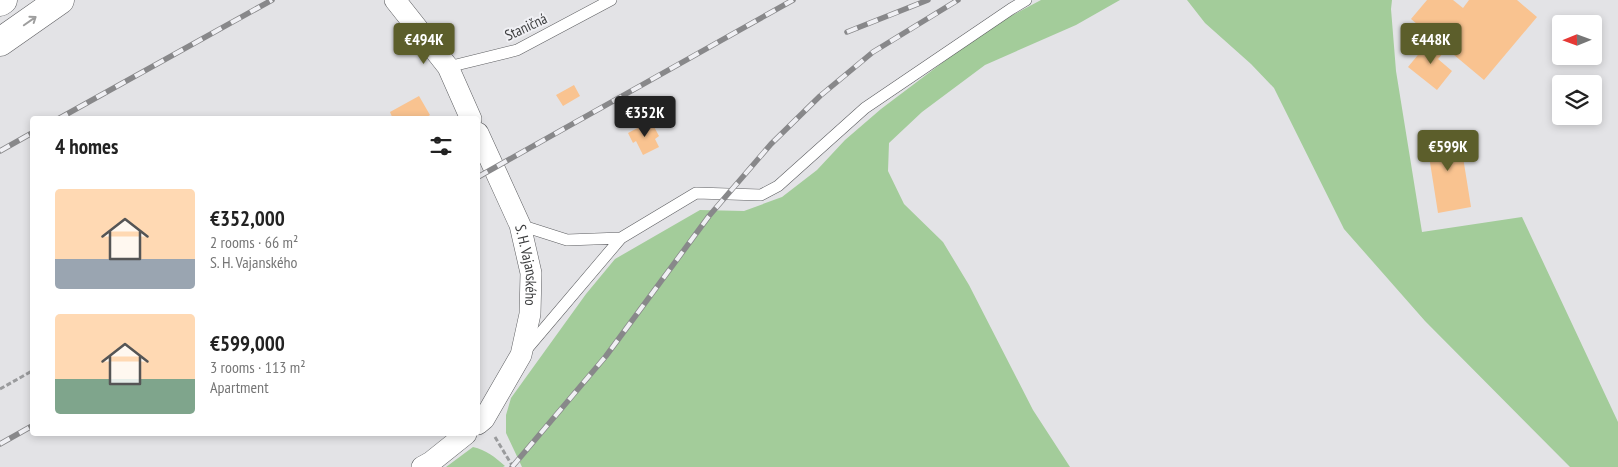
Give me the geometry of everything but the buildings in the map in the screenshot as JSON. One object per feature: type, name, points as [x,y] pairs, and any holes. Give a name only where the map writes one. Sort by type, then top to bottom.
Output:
[{"type":"main road","points":[[0,42],[60,0]]},
{"type":"street","points":[[396,0],[448,67],[470,116]]},
{"type":"street","name":"S. H. Vajanského","points":[[480,136],[520,225],[532,272],[530,314],[521,355],[481,422]]},
{"type":"street","points":[[422,467],[464,436]]},
{"type":"lane","name":"Staničná","points":[[448,67],[517,50],[611,0]]},
{"type":"lane","points":[[521,355],[622,238],[696,193],[761,195],[778,186],[865,108],[1002,14],[1026,0]]},
{"type":"lane","points":[[520,225],[567,240],[622,238]]},
{"type":"path","points":[[0,389],[30,372]]},
{"type":"path","points":[[481,422],[513,467]]},
{"type":"green space","points":[[1041,0],[1120,0],[1076,25],[985,65],[922,112],[889,143],[888,171],[904,204],[943,242],[969,285],[1033,410],[1070,467],[522,467],[506,433],[506,415],[511,398],[586,294],[615,259],[700,210],[744,211],[782,197],[817,170],[845,140],[881,109],[979,35]]},
{"type":"green space","points":[[1187,0],[1392,0],[1391,9],[1396,71],[1422,232],[1522,217],[1618,422],[1618,467],[1570,467],[1425,321],[1344,229],[1274,88],[1251,64],[1205,23]]},
{"type":"green space","points":[[473,447],[490,454],[505,466],[446,467]]},
{"type":"railway","points":[[63,116],[272,0]]},
{"type":"railway","points":[[480,176],[793,0]]},
{"type":"railway","points":[[847,32],[928,0]]},
{"type":"railway","points":[[512,467],[606,356],[709,216],[771,144],[820,96],[873,52],[958,0]]},
{"type":"railway","points":[[0,151],[30,134]]},
{"type":"railway","points":[[0,444],[30,427]]}]
